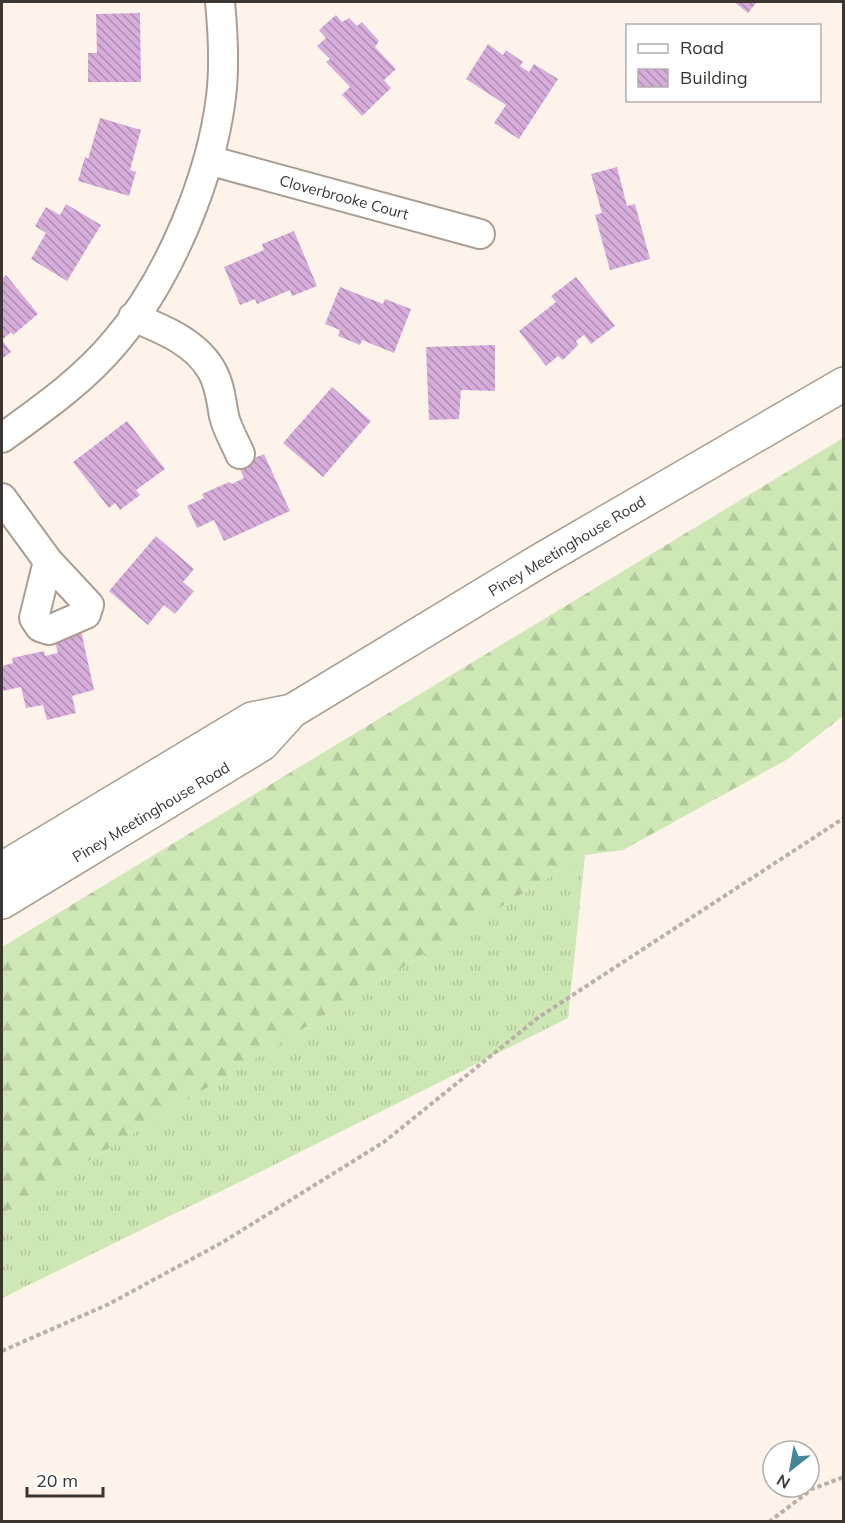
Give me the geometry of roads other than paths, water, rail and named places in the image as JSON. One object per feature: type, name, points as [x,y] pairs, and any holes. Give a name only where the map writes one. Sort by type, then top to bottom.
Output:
[{"type":"main road","name":"Piney Meetinghouse Road","points":[[2,902],[262,744],[292,711],[541,560],[843,384]]},
{"type":"main road","name":"Piney Meetinghouse Road","points":[[2,869],[252,719],[292,711]]},
{"type":"street","points":[[2,438],[79,380],[116,341],[154,288],[177,244],[208,160],[221,97],[224,43],[220,2]]},
{"type":"street","name":"Cloverbrooke Court","points":[[208,160],[480,234]]},
{"type":"street","points":[[133,317],[170,332],[201,355],[213,371],[221,391],[225,418],[240,454]]},
{"type":"street","points":[[2,498],[48,561]]}]
